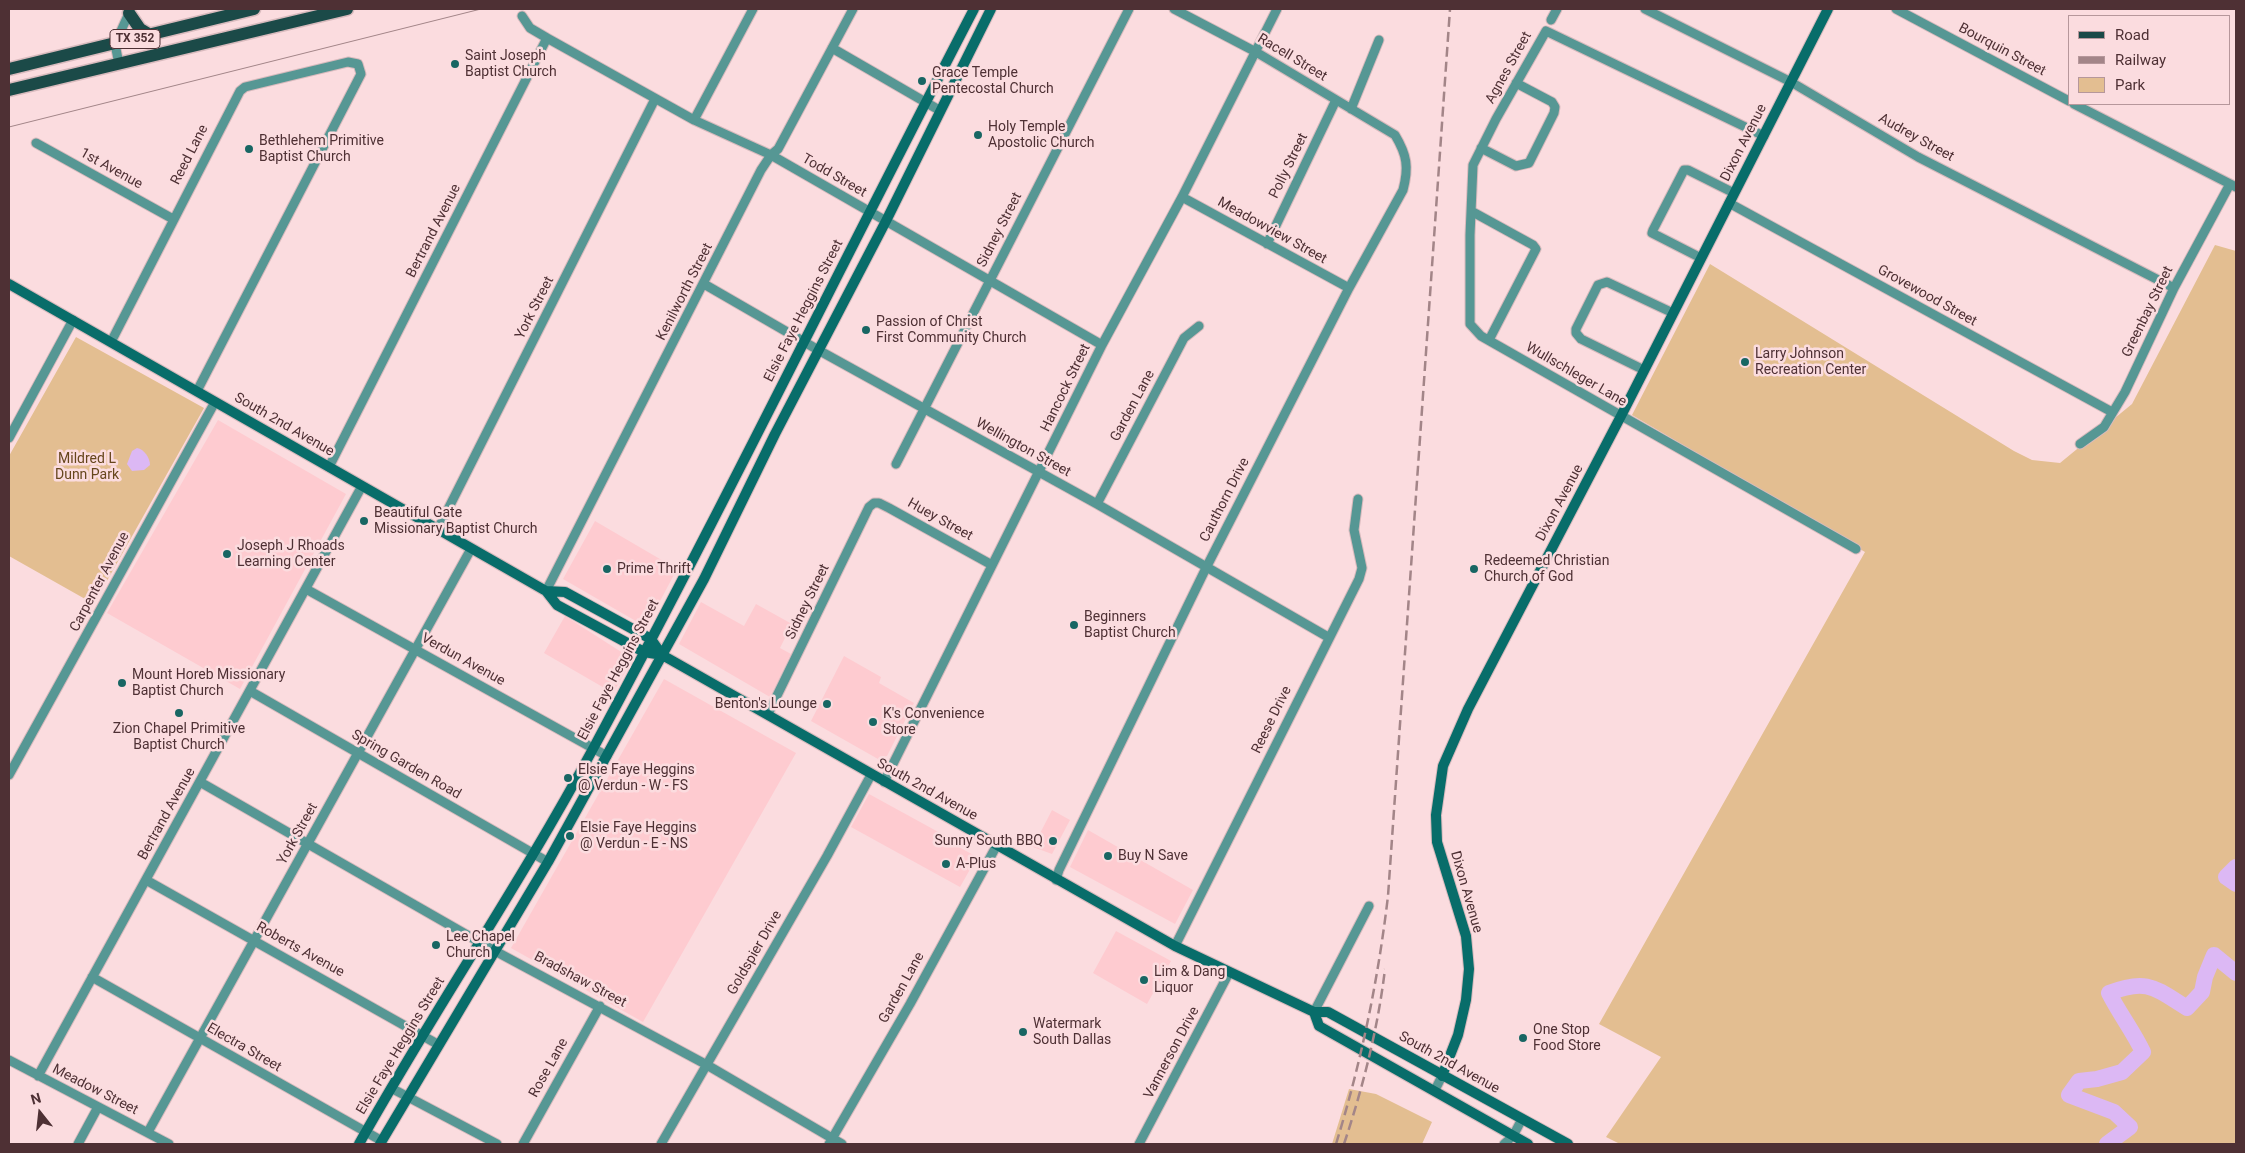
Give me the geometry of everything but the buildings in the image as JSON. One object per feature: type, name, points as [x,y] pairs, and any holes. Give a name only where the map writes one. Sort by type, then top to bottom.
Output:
[{"type":"main road","name":"TX 352","points":[[9,70],[254,9]]},
{"type":"main road","name":"TX 352","points":[[9,90],[347,9]]},
{"type":"main road","name":"Elsie Faye Heggins Street","points":[[359,1144],[422,1035],[535,854],[593,748],[805,341],[974,9]]},
{"type":"main road","points":[[381,1143],[548,862],[704,579],[775,434],[886,222],[939,110],[990,9]]},
{"type":"main road","name":"Dixon Avenue","points":[[1442,1076],[1458,1035],[1466,1000],[1469,969],[1466,936],[1437,842],[1436,815],[1443,766],[1468,709],[1621,416],[1828,9]]},
{"type":"main road","points":[[130,11],[140,29],[150,35]]},
{"type":"main road","name":"South 2nd Avenue","points":[[9,284],[546,591],[557,605],[644,652],[662,655],[1175,946],[1314,1012],[1328,1012],[1568,1144]]},
{"type":"main road","points":[[686,571],[704,579]]},
{"type":"main road","name":"South 2nd Avenue","points":[[546,591],[564,592],[651,639],[662,655]]},
{"type":"main road","name":"South 2nd Avenue","points":[[1314,1012],[1319,1026],[1528,1144]]},
{"type":"street","points":[[694,120],[753,9]]},
{"type":"street","name":"Kenilworth Street","points":[[546,591],[761,170],[771,155],[778,149],[853,9]]},
{"type":"street","name":"Sidney Street","points":[[896,464],[1129,9]]},
{"type":"street","name":"Racell Street","points":[[1174,9],[1256,52],[1395,135]]},
{"type":"street","name":"Hancock Street","points":[[884,782],[1102,345],[1182,197],[1277,9]]},
{"type":"street","points":[[1551,20],[1557,9]]},
{"type":"street","name":"Audrey Street","points":[[1646,9],[1791,82],[1918,157],[2174,288]]},
{"type":"street","name":"Bourquin Street","points":[[1896,9],[2068,100]]},
{"type":"street","points":[[119,64],[115,44],[130,11]]},
{"type":"street","points":[[522,16],[530,28],[547,38]]},
{"type":"street","name":"Agnes Street","points":[[1496,118],[1546,31],[1764,136]]},
{"type":"street","name":"Todd Street","points":[[547,38],[694,120],[771,155],[1102,345]]},
{"type":"street","name":"Bertrand Avenue","points":[[329,467],[547,38]]},
{"type":"street","points":[[1351,109],[1379,40]]},
{"type":"street","points":[[832,48],[939,110]]},
{"type":"street","name":"Reed Lane","points":[[110,342],[240,91],[244,87],[348,62],[358,64],[361,74],[197,391]]},
{"type":"street","points":[[1481,148],[1516,166],[1528,163],[1554,113],[1555,107],[1552,102],[1516,84]]},
{"type":"street","name":"York Street","points":[[438,530],[655,99]]},
{"type":"street","name":"Polly Street","points":[[1267,244],[1336,100]]},
{"type":"street","points":[[2076,105],[2233,185]]},
{"type":"street","name":"Wullschleger Lane","points":[[1496,118],[1473,165],[1468,318],[1474,330],[1856,549]]},
{"type":"street","name":"Cauthorn Drive","points":[[1056,880],[1058,870],[1206,568],[1349,288],[1402,190],[1406,178],[1406,162],[1404,149],[1395,135]]},
{"type":"street","name":"1st Avenue","points":[[36,142],[173,219]]},
{"type":"street","points":[[1701,258],[1652,233],[1653,230],[1684,170],[1688,170],[1734,193]]},
{"type":"street","name":"Greenbay Street","points":[[2080,444],[2104,427],[2125,392],[2174,288],[2233,185]]},
{"type":"street","name":"Meadowview Street","points":[[1182,197],[1349,288]]},
{"type":"street","name":"Grovewood Street","points":[[1729,203],[2112,412]]},
{"type":"street","points":[[1471,211],[1533,245],[1536,249],[1489,340]]},
{"type":"street","points":[[1644,370],[1581,338],[1576,333],[1576,329],[1598,284],[1607,282],[1673,313]]},
{"type":"street","name":"Wellington Street","points":[[704,284],[820,351],[1097,504],[1328,637]]},
{"type":"street","points":[[9,438],[74,320]]},
{"type":"street","name":"Garden Lane","points":[[1097,504],[1184,338],[1199,326]]},
{"type":"street","name":"Carpenter Avenue","points":[[9,775],[216,402]]},
{"type":"street","name":"Bertrand Avenue","points":[[38,1076],[362,486]]},
{"type":"street","name":"Reese Drive","points":[[1175,946],[1204,892],[1358,579],[1362,568],[1354,530],[1358,499]]},
{"type":"street","name":"Sidney Street","points":[[768,714],[869,508],[874,503]]},
{"type":"street","name":"Huey Street","points":[[874,503],[879,503],[889,508],[992,565]]},
{"type":"street","name":"York Street","points":[[148,1132],[471,549]]},
{"type":"street","name":"Verdun Avenue","points":[[306,589],[607,756]]},
{"type":"street","name":"Spring Garden Road","points":[[250,691],[548,862]]},
{"type":"street","name":"Goldspier Drive","points":[[661,1144],[827,856],[871,775]]},
{"type":"street","name":"Bradshaw Street","points":[[200,782],[309,842],[495,951],[707,1065],[831,1142],[842,1144]]},
{"type":"street","name":"Garden Lane","points":[[831,1142],[910,1004],[997,845]]},
{"type":"street","name":"Roberts Avenue","points":[[146,880],[439,1045]]},
{"type":"street","points":[[1314,1012],[1368,906]]},
{"type":"street","name":"Vannerson Drive","points":[[1139,1144],[1229,973]]},
{"type":"street","name":"Electra Street","points":[[92,977],[381,1143]]},
{"type":"street","name":"Rose Lane","points":[[523,1144],[600,1006]]},
{"type":"street","name":"Meadow Street","points":[[9,1060],[168,1144]]},
{"type":"street","name":"Dixon Avenue","points":[[1435,1090],[1442,1076]]},
{"type":"street","points":[[391,1088],[497,1144]]},
{"type":"street","points":[[78,1144],[98,1107]]},
{"type":"street","points":[[1504,1144],[1513,1136],[1522,1119]]},
{"type":"shaded area","name":"Joseph J Rhoads Learning Center","points":[[218,420],[346,494],[240,689],[107,613]]},
{"type":"shaded area","points":[[137,448],[146,454],[150,465],[144,470],[132,471],[127,464],[132,451]]},
{"type":"shaded area","points":[[595,521],[677,569],[649,622],[641,624],[563,579]]},
{"type":"shaded area","points":[[701,602],[744,626],[756,604],[792,624],[780,648],[791,654],[770,697],[679,644]]},
{"type":"shaded area","points":[[565,616],[626,655],[631,662],[613,693],[544,653]]},
{"type":"shaded area","points":[[844,656],[881,677],[879,683],[914,703],[887,756],[878,759],[811,721]]},
{"type":"shaded area","points":[[664,679],[796,753],[643,1022],[511,948]]},
{"type":"shaded area","points":[[869,794],[942,834],[941,837],[977,857],[960,887],[851,827]]},
{"type":"shaded area","points":[[1052,810],[1070,820],[1052,854],[1033,847]]},
{"type":"shaded area","points":[[1088,830],[1193,890],[1175,924],[1070,867]]},
{"type":"shaded area","points":[[1116,931],[1171,961],[1147,1004],[1093,973]]},
{"type":"green space","points":[[2215,245],[2236,251],[2236,1144],[1620,1144],[1606,1137],[1661,1057],[1599,1024],[1865,552],[1632,415],[1710,264],[2014,451],[2032,460],[2060,463],[2132,404]]},
{"type":"green space","name":"Mildred L Dunn Park","points":[[76,337],[204,408],[94,604],[9,556],[9,456]]},
{"type":"green space","points":[[1349,1089],[1376,1094],[1432,1122],[1422,1144],[1332,1144]]},
{"type":"waterway","points":[[2236,867],[2226,877],[2236,884]]},
{"type":"waterway","points":[[2107,1144],[2130,1127],[2114,1112],[2069,1095],[2079,1081],[2097,1079],[2122,1072],[2143,1052],[2109,993],[2133,986],[2150,987],[2187,1008],[2202,992],[2205,977],[2214,955],[2236,973]]},
{"type":"tram line","points":[[9,127],[481,9]]},
{"type":"railway","points":[[1336,1144],[1368,1021],[1388,896],[1450,9]]},
{"type":"railway","points":[[1344,1144],[1369,1057],[1385,969]]},
{"type":"place","name":"Saint Joseph Baptist Church","points":[[455,64]]},
{"type":"place","name":"Grace Temple Pentecostal Church","points":[[922,81]]},
{"type":"place","name":"Holy Temple Apostolic Church","points":[[978,135]]},
{"type":"place","name":"Bethlehem Primitive Baptist Church","points":[[249,149]]},
{"type":"place","name":"Passion of Christ First Community Church","points":[[866,330]]},
{"type":"place","name":"Larry Johnson Recreation Center","points":[[1745,362]]},
{"type":"place","name":"Beautiful Gate Missionary Baptist Church","points":[[364,521]]},
{"type":"place","name":"Joseph J Rhoads Learning Center","points":[[227,554]]},
{"type":"place","name":"Prime Thrift","points":[[607,569]]},
{"type":"place","name":"Redeemed Christian Church of God","points":[[1474,569]]},
{"type":"place","name":"Beginners Baptist Church","points":[[1074,625]]},
{"type":"place","name":"Mount Horeb Missionary Baptist Church","points":[[122,683]]},
{"type":"place","name":"Benton's Lounge","points":[[827,704]]},
{"type":"place","name":"Zion Chapel Primitive Baptist Church","points":[[179,713]]},
{"type":"place","name":"K's Convenience Store","points":[[873,722]]},
{"type":"place","name":"Elsie Faye Heggins @ Verdun - W - FS","points":[[568,778]]},
{"type":"place","name":"Elsie Faye Heggins @ Verdun - E - NS","points":[[570,836]]},
{"type":"place","name":"Sunny South BBQ","points":[[1053,841]]},
{"type":"place","name":"Buy N Save","points":[[1108,856]]},
{"type":"place","name":"A-Plus","points":[[946,864]]},
{"type":"place","name":"Lee Chapel Church","points":[[436,945]]},
{"type":"place","name":"Lim & Dang Liquor","points":[[1144,980]]},
{"type":"place","name":"Watermark South Dallas","points":[[1023,1032]]},
{"type":"place","name":"One Stop Food Store","points":[[1523,1038]]}]
